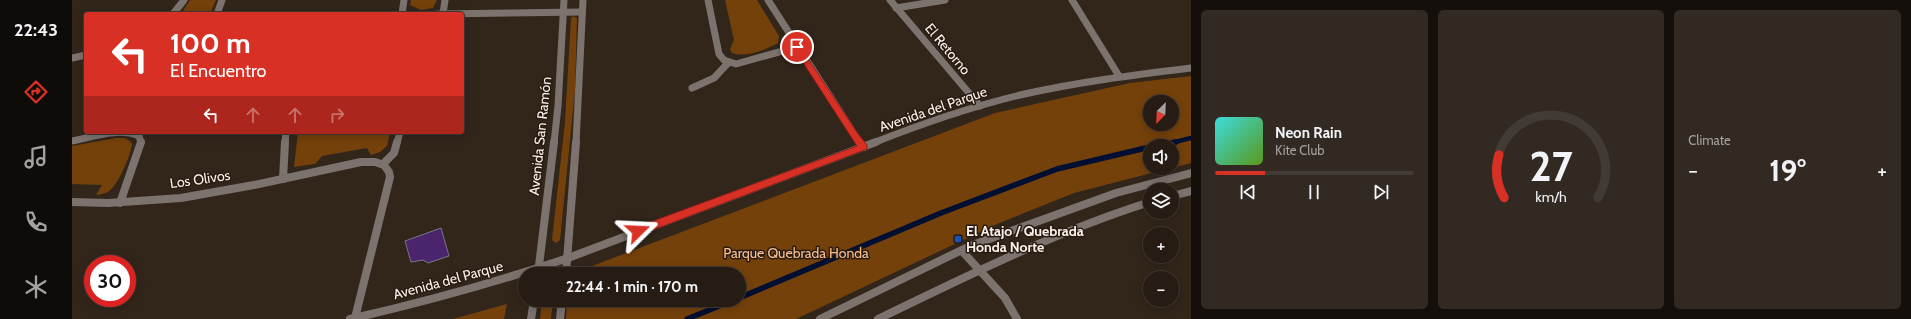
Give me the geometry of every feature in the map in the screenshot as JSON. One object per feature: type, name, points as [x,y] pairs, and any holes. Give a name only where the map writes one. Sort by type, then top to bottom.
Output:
[{"type":"street","points":[[175,12],[184,0]]},
{"type":"street","points":[[218,12],[222,0]]},
{"type":"street","points":[[402,12],[404,0]]},
{"type":"street","points":[[443,12],[445,0]]},
{"type":"street","name":"Avenida San Ramón","points":[[538,267],[558,106],[564,0]]},
{"type":"street","points":[[567,267],[577,123],[583,0]]},
{"type":"street","points":[[708,0],[719,54],[721,58],[728,62],[736,64],[797,47]]},
{"type":"street","points":[[768,0],[855,137],[864,147]]},
{"type":"street","name":"El Retorno","points":[[890,0],[958,82],[980,106]]},
{"type":"street","name":"El Retorno","points":[[896,8],[945,0]]},
{"type":"street","points":[[1072,0],[1119,76]]},
{"type":"street","points":[[464,14],[582,12]]},
{"type":"street","points":[[72,58],[84,55]]},
{"type":"street","points":[[692,88],[714,78],[728,62]]},
{"type":"street","name":"Avenida del Parque","points":[[547,267],[939,118],[980,106],[1059,87],[1119,76],[1191,68]]},
{"type":"street","points":[[72,141],[107,134]]},
{"type":"street","points":[[120,202],[142,142],[139,136],[134,134]]},
{"type":"street","points":[[284,179],[286,134]]},
{"type":"street","points":[[352,319],[390,177],[389,170],[383,164],[394,153],[399,134]]},
{"type":"street","name":"Los Olivos","points":[[72,202],[120,202],[193,195],[284,179],[361,162],[383,164]]},
{"type":"street","points":[[820,319],[962,251],[1020,227],[1116,193],[1191,173]]},
{"type":"street","points":[[1179,194],[1191,191]]},
{"type":"street","points":[[878,319],[1049,237],[1118,211],[1143,204]]},
{"type":"street","points":[[962,251],[1004,298],[1017,319]]},
{"type":"street","name":"Avenida del Parque","points":[[352,319],[518,276]]},
{"type":"street","points":[[531,319],[533,307]]},
{"type":"street","points":[[560,319],[561,307]]},
{"type":"green space","points":[[190,0],[216,0],[211,12],[182,12]]},
{"type":"green space","points":[[411,0],[437,0],[433,8],[421,10],[410,5]]},
{"type":"green space","points":[[725,0],[757,0],[779,36],[778,43],[762,51],[750,54],[744,55],[732,53],[730,49],[734,40]]},
{"type":"green space","points":[[573,16],[577,18],[575,90],[560,240],[556,243],[552,240],[565,122],[571,18]]},
{"type":"green space","name":"Parque Quebrada Honda","points":[[1191,76],[1191,163],[1179,166],[1179,139],[1143,139],[1144,175],[1074,193],[997,224],[796,319],[566,319],[567,307],[746,307],[746,267],[589,267],[995,113],[1130,83]]},
{"type":"green space","points":[[298,134],[390,134],[387,146],[380,152],[371,155],[367,148],[322,156],[315,164],[294,167]]},
{"type":"green space","points":[[116,138],[125,138],[132,144],[125,167],[116,184],[110,191],[96,195],[102,185],[72,184],[72,146]]},
{"type":"green space","points":[[507,304],[504,319],[453,319]]},
{"type":"green space","points":[[541,307],[552,307],[551,319],[540,319]]},
{"type":"building","points":[[441,228],[449,256],[428,263],[423,260],[411,262],[405,241]]},
{"type":"waterway","points":[[1179,141],[1191,138]]},
{"type":"waterway","points":[[746,295],[941,213],[1057,169],[1143,149]]},
{"type":"waterway","points":[[687,319],[717,307]]},
{"type":"place","name":"El Atajo / Quebrada Honda Norte","points":[[958,239]]},
{"type":"route","points":[[638,231],[864,147],[855,137],[797,47]]}]
